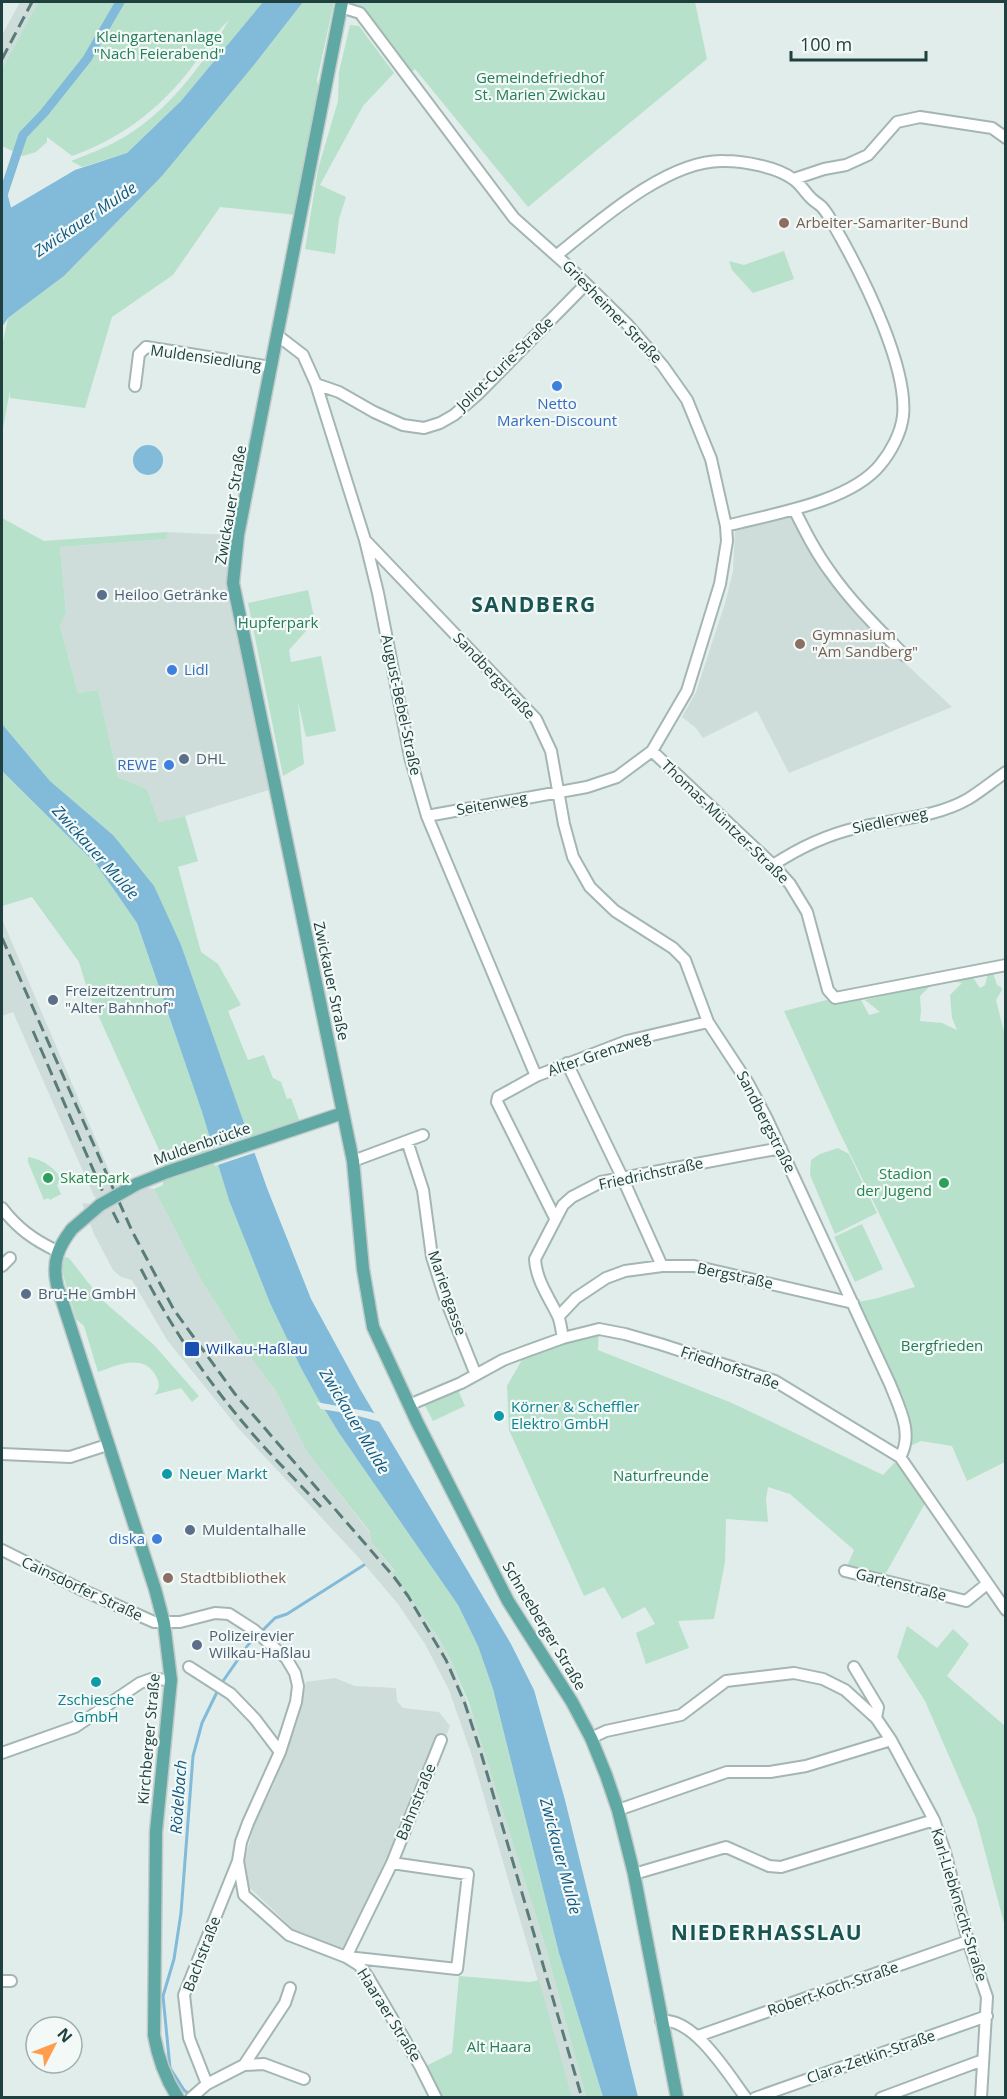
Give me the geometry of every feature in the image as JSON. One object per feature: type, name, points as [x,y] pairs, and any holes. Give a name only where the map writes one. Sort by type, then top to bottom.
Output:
[{"type":"main road","name":"Zwickauer Straße","points":[[342,4],[237,545],[233,584],[343,1113]]},
{"type":"main road","name":"Muldenbrücke","points":[[57,1251],[72,1229],[100,1205],[137,1184],[343,1113]]},
{"type":"main road","name":"Schneeberger Straße","points":[[343,1113],[353,1161],[368,1308],[373,1327],[409,1405],[508,1601],[572,1702],[591,1738],[618,1810],[634,1874],[677,2097]]},
{"type":"main road","name":"Kirchberger Straße","points":[[57,1251],[54,1272],[57,1285],[164,1623],[171,1680],[156,1832],[153,2035],[157,2056],[165,2077],[178,2097]]},
{"type":"street","name":"Griesheimer Straße","points":[[342,4],[360,13],[514,218],[556,255],[654,353],[687,400],[711,459],[726,526],[727,541],[720,584],[687,691],[652,751],[617,777],[558,792]]},
{"type":"street","points":[[794,179],[824,169],[846,165],[868,155],[897,122],[920,117],[992,128],[1005,138]]},
{"type":"street","points":[[556,255],[620,205],[652,184],[692,166],[723,161],[759,165],[780,171],[794,179],[812,200],[822,207],[857,268],[888,340],[903,396],[903,417],[899,435],[880,465],[855,487],[794,509],[726,526]]},
{"type":"street","name":"Joliot-Curie-Straße","points":[[316,384],[339,392],[403,425],[424,428],[440,423],[477,394],[586,284]]},
{"type":"street","name":"August-Bebel-Straße","points":[[278,335],[303,355],[316,384],[365,540],[378,593],[410,757],[427,816],[536,1076]]},
{"type":"street","name":"Muldensiedlung","points":[[135,386],[139,354],[146,347],[271,367]]},
{"type":"street","points":[[794,509],[814,549],[832,575],[852,601],[905,656]]},
{"type":"street","name":"Sandbergstraße","points":[[365,540],[536,719],[551,751],[573,857],[590,887],[615,911],[673,948],[685,960],[708,1022],[748,1083],[781,1148],[890,1384],[905,1422],[906,1448],[900,1457]]},
{"type":"street","name":"Thomas-Müntzer-Straße","points":[[652,751],[773,865],[789,884],[807,912],[828,990],[835,998],[1005,965]]},
{"type":"street","name":"Siedlerweg","points":[[773,865],[796,850],[829,835],[933,812],[967,799],[1005,772]]},
{"type":"street","name":"Seitenweg","points":[[427,816],[558,792]]},
{"type":"street","name":"Alter Grenzweg","points":[[555,1218],[497,1102],[498,1097],[536,1076],[627,1041],[708,1022]]},
{"type":"street","points":[[567,1063],[662,1266]]},
{"type":"street","points":[[353,1161],[423,1135]]},
{"type":"street","name":"Mariengasse","points":[[406,1140],[417,1166],[423,1190],[432,1257],[445,1298],[476,1375]]},
{"type":"street","name":"Friedrichstraße","points":[[563,1338],[559,1316],[544,1289],[535,1259],[555,1218],[563,1205],[572,1197],[601,1182],[622,1177],[781,1148]]},
{"type":"street","points":[[2,1208],[15,1224],[32,1238],[57,1251]]},
{"type":"street","name":"Bergstraße","points":[[559,1316],[576,1298],[606,1278],[626,1271],[662,1266],[694,1266],[853,1303]]},
{"type":"street","name":"Friedhofstraße","points":[[409,1405],[476,1375],[503,1360],[563,1338],[599,1329],[625,1334],[775,1381],[900,1457],[1005,1610]]},
{"type":"street","points":[[2,1455],[70,1457],[107,1444]]},
{"type":"street","name":"Cainsdorfer Straße","points":[[2,1550],[123,1609],[154,1622],[164,1623]]},
{"type":"street","name":"Gartenstraße","points":[[845,1571],[966,1601],[987,1584]]},
{"type":"street","name":"Haaraer Straße","points":[[164,1623],[180,1622],[215,1613],[229,1614],[267,1641],[286,1658],[295,1673],[298,1686],[296,1702],[280,1752],[241,1842],[238,1862],[244,1895],[289,1935],[346,1957],[359,1965],[436,2097]]},
{"type":"street","points":[[189,1667],[228,1692],[255,1719],[280,1752]]},
{"type":"street","points":[[854,1667],[878,1707],[876,1718]]},
{"type":"street","name":"Karl-Liebknecht-Straße","points":[[591,1738],[606,1731],[681,1715],[726,1681],[794,1673],[823,1679],[845,1690],[876,1718],[891,1740],[934,1820],[945,1852],[968,1941],[987,1997],[981,2097]]},
{"type":"street","points":[[2,1753],[75,1727],[140,1683],[151,1680],[171,1680]]},
{"type":"street","name":"Bahnstraße","points":[[346,1957],[392,1863],[441,1740]]},
{"type":"street","points":[[618,1810],[727,1772],[770,1772],[806,1766],[891,1740]]},
{"type":"street","points":[[634,1874],[726,1846],[769,1866],[782,1868],[934,1820]]},
{"type":"street","name":"Bachstraße","points":[[204,2087],[189,2038],[184,1995],[238,1862]]},
{"type":"street","points":[[346,1957],[457,1969],[468,1875],[392,1863]]},
{"type":"street","name":"Robert-Koch-Straße","points":[[698,2036],[968,1941]]},
{"type":"street","points":[[244,2065],[285,2003],[290,1988]]},
{"type":"street","name":"Clara-Zetkin-Straße","points":[[755,2097],[987,2016]]},
{"type":"street","points":[[661,2021],[665,2020],[684,2026],[698,2036],[746,2097]]},
{"type":"street","points":[[881,2097],[983,2060]]},
{"type":"street","points":[[191,2097],[204,2087],[244,2065],[264,2064],[304,2079]]},
{"type":"shaded area","points":[[20,2],[38,2],[2,69],[2,35]]},
{"type":"shaded area","name":"Gymnasium \"Am Sandberg\"","points":[[791,514],[879,632],[906,664],[952,707],[789,773],[757,711],[703,738],[696,728],[682,717],[696,692],[726,600],[733,571],[735,531]]},
{"type":"shaded area","points":[[167,532],[231,535],[228,586],[234,621],[275,788],[159,822],[147,789],[118,777],[98,690],[78,693],[60,626],[66,613],[60,547],[167,539]]},
{"type":"shaded area","points":[[2,919],[113,1180],[154,1189],[200,1278],[246,1351],[276,1391],[307,1452],[370,1533],[371,1542],[395,1572],[394,1574],[423,1614],[450,1658],[477,1727],[545,1945],[586,2097],[572,2097],[472,1756],[449,1690],[425,1644],[398,1604],[359,1558],[239,1429],[167,1340],[132,1280],[121,1277],[113,1270],[94,1234],[82,1203],[100,1205],[93,1194],[13,1012],[2,1016]]},
{"type":"shaded area","points":[[335,1678],[355,1686],[396,1688],[397,1701],[403,1708],[439,1712],[450,1726],[434,1768],[348,1949],[337,1948],[303,1937],[294,1930],[248,1886],[243,1865],[255,1823],[273,1786],[299,1716],[306,1682]]},
{"type":"green space","name":"Kleingartenanlage \"Nach Feierabend\"","points":[[38,2],[263,2],[181,101],[127,153],[82,167],[71,161],[126,136],[157,113],[171,99],[197,69],[229,20],[167,96],[124,131],[72,156],[47,137],[47,142],[36,152],[23,156],[2,146],[2,69]]},
{"type":"green space","points":[[303,2],[334,2],[317,80],[320,95],[297,215],[220,207],[173,275],[112,317],[85,408],[10,398],[10,390],[2,434],[2,346],[8,318],[64,276],[162,176]]},
{"type":"green space","name":"Gemeindefriedhof St. Marien Zwickau","points":[[342,2],[695,2],[707,59],[528,207],[415,69],[404,77],[382,42]]},
{"type":"green space","points":[[350,25],[359,26],[394,73],[363,106],[320,185],[346,197],[339,219],[335,254],[305,249],[318,169],[338,101],[339,72]]},
{"type":"green space","points":[[784,251],[794,279],[753,293],[732,270],[729,261],[744,265]]},
{"type":"green space","points":[[2,518],[44,541],[167,532],[167,539],[60,547],[66,613],[60,626],[78,693],[98,690],[118,777],[147,789],[159,822],[185,816],[198,861],[178,867],[201,952],[218,964],[241,1005],[228,1011],[248,1060],[264,1055],[273,1078],[281,1082],[287,1099],[291,1098],[302,1127],[251,1144],[181,945],[113,835],[50,781],[2,724]]},
{"type":"green space","name":"Hupferpark","points":[[308,590],[315,621],[289,650],[291,662],[321,656],[336,731],[306,737],[298,702],[304,764],[283,776],[248,603]]},
{"type":"green space","points":[[2,771],[96,864],[137,923],[202,1112],[229,1199],[270,1303],[317,1397],[339,1433],[458,1605],[478,1646],[493,1689],[559,1953],[603,2097],[586,2097],[545,1945],[469,1703],[450,1658],[393,1573],[395,1571],[371,1542],[370,1532],[307,1452],[276,1391],[246,1351],[200,1278],[154,1189],[163,1185],[164,1161],[89,995],[79,962],[32,897],[2,906]]},
{"type":"green space","name":"Bergfrieden","points":[[988,973],[993,973],[997,985],[1002,990],[996,1000],[1006,1040],[1005,1462],[967,1481],[952,1446],[921,1441],[906,1448],[905,1421],[853,1303],[915,1287],[837,1127],[784,1011],[827,1000],[833,1003],[860,998],[869,1015],[880,1012],[865,1000],[881,996],[879,991],[931,985],[920,996],[920,1021],[942,1023],[957,1030],[952,1018],[950,995],[962,983],[948,980],[972,976],[980,988],[985,985]]},
{"type":"green space","points":[[838,1148],[849,1154],[877,1213],[835,1234],[810,1175],[811,1160],[820,1154]]},
{"type":"green space","name":"Skatepark","points":[[28,1157],[49,1165],[57,1173],[63,1182],[57,1185],[61,1194],[50,1200],[48,1198],[44,1200]]},
{"type":"green space","points":[[862,1224],[883,1269],[855,1282],[834,1237]]},
{"type":"green space","points":[[65,1257],[69,1258],[101,1299],[154,1345],[199,1396],[192,1402],[181,1388],[154,1395],[158,1387],[157,1378],[146,1365],[138,1363],[122,1364],[98,1372],[84,1326],[76,1319],[64,1278],[62,1266]]},
{"type":"green space","name":"Naturfreunde","points":[[599,1329],[598,1350],[732,1403],[883,1475],[900,1457],[928,1498],[882,1580],[845,1571],[854,1550],[790,1494],[768,1487],[766,1499],[768,1522],[726,1519],[725,1562],[714,1619],[678,1621],[689,1648],[646,1664],[636,1633],[655,1624],[645,1607],[622,1619],[604,1587],[584,1596],[509,1430],[507,1386],[527,1351]]},
{"type":"green space","points":[[458,1390],[465,1406],[433,1421],[424,1404]]},
{"type":"green space","points":[[907,1626],[937,1648],[953,1629],[969,1644],[947,1676],[1005,1726],[1005,1927],[976,1818],[925,1701],[897,1657]]},
{"type":"green space","name":"Alt Haara","points":[[459,1976],[530,1982],[539,1980],[572,2097],[442,2097],[426,2066],[452,2053]]},
{"type":"water","name":"Zwickauer Mulde","points":[[263,2],[303,2],[162,176],[64,276],[8,318],[2,327],[2,213],[75,170],[127,153],[181,101]]},
{"type":"water","points":[[148,445],[159,449],[163,460],[159,471],[148,475],[137,471],[133,460],[137,449]]},
{"type":"water","name":"Zwickauer Mulde","points":[[2,724],[50,781],[113,835],[154,886],[181,945],[267,1188],[311,1299],[360,1389],[511,1644],[534,1690],[565,1800],[638,2097],[603,2097],[559,1953],[493,1689],[478,1646],[458,1605],[339,1433],[301,1368],[270,1303],[229,1200],[202,1112],[137,923],[96,864],[2,771]]},
{"type":"pier","points":[[251,1135],[257,1152],[215,1166],[209,1149]]},
{"type":"pier","points":[[316,1402],[371,1412],[379,1415],[384,1423],[321,1409]]},
{"type":"waterway","points":[[7,210],[3,195],[23,135],[44,113],[87,59],[120,2]]},
{"type":"waterway","name":"Rödelbach","points":[[261,1632],[275,1618],[287,1614],[364,1565]]},
{"type":"waterway","name":"Rödelbach","points":[[221,1684],[257,1636]]},
{"type":"waterway","name":"Rödelbach","points":[[191,2096],[184,2090],[170,2068],[163,1996],[174,1959],[181,1913],[193,1756],[202,1723],[218,1690]]},
{"type":"railway","points":[[2,59],[32,2]]},
{"type":"railway","points":[[2,938],[132,1231],[174,1310],[235,1394],[394,1577],[446,1660],[465,1704],[481,1753],[582,2098]]},
{"type":"railway","points":[[33,1031],[120,1226]]},
{"type":"railway","points":[[141,1269],[176,1331],[216,1389],[273,1457],[321,1507]]},
{"type":"place","name":"Arbeiter-Samariter-Bund","points":[[784,223]]},
{"type":"place","name":"Netto Marken-Discount","points":[[557,386]]},
{"type":"place","name":"Heiloo Getränke","points":[[102,595]]},
{"type":"place","name":"Gymnasium \"Am Sandberg\"","points":[[800,644]]},
{"type":"place","name":"Lidl","points":[[172,670]]},
{"type":"place","name":"DHL","points":[[184,759]]},
{"type":"place","name":"REWE","points":[[169,765]]},
{"type":"place","name":"Freizeitzentrum \"Alter Bahnhof\"","points":[[53,1000]]},
{"type":"place","name":"Skatepark","points":[[48,1178]]},
{"type":"place","name":"Stadion der Jugend","points":[[944,1183]]},
{"type":"place","name":"Bru-He GmbH","points":[[26,1294]]},
{"type":"place","name":"Wilkau-Haßlau","points":[[192,1349]]},
{"type":"place","name":"Körner & Scheffler Elektro GmbH","points":[[499,1416]]},
{"type":"place","name":"Neuer Markt","points":[[167,1474]]},
{"type":"place","name":"Muldentalhalle","points":[[190,1530]]},
{"type":"place","name":"diska","points":[[157,1539]]},
{"type":"place","name":"Stadtbibliothek","points":[[168,1578]]},
{"type":"place","name":"Polizeirevier Wilkau-Haßlau","points":[[197,1645]]},
{"type":"place","name":"Zschiesche GmbH","points":[[96,1682]]},
{"type":"district","name":"SANDBERG","points":[[534,605]]},
{"type":"district","name":"NIEDERHASSLAU","points":[[767,1933]]}]
